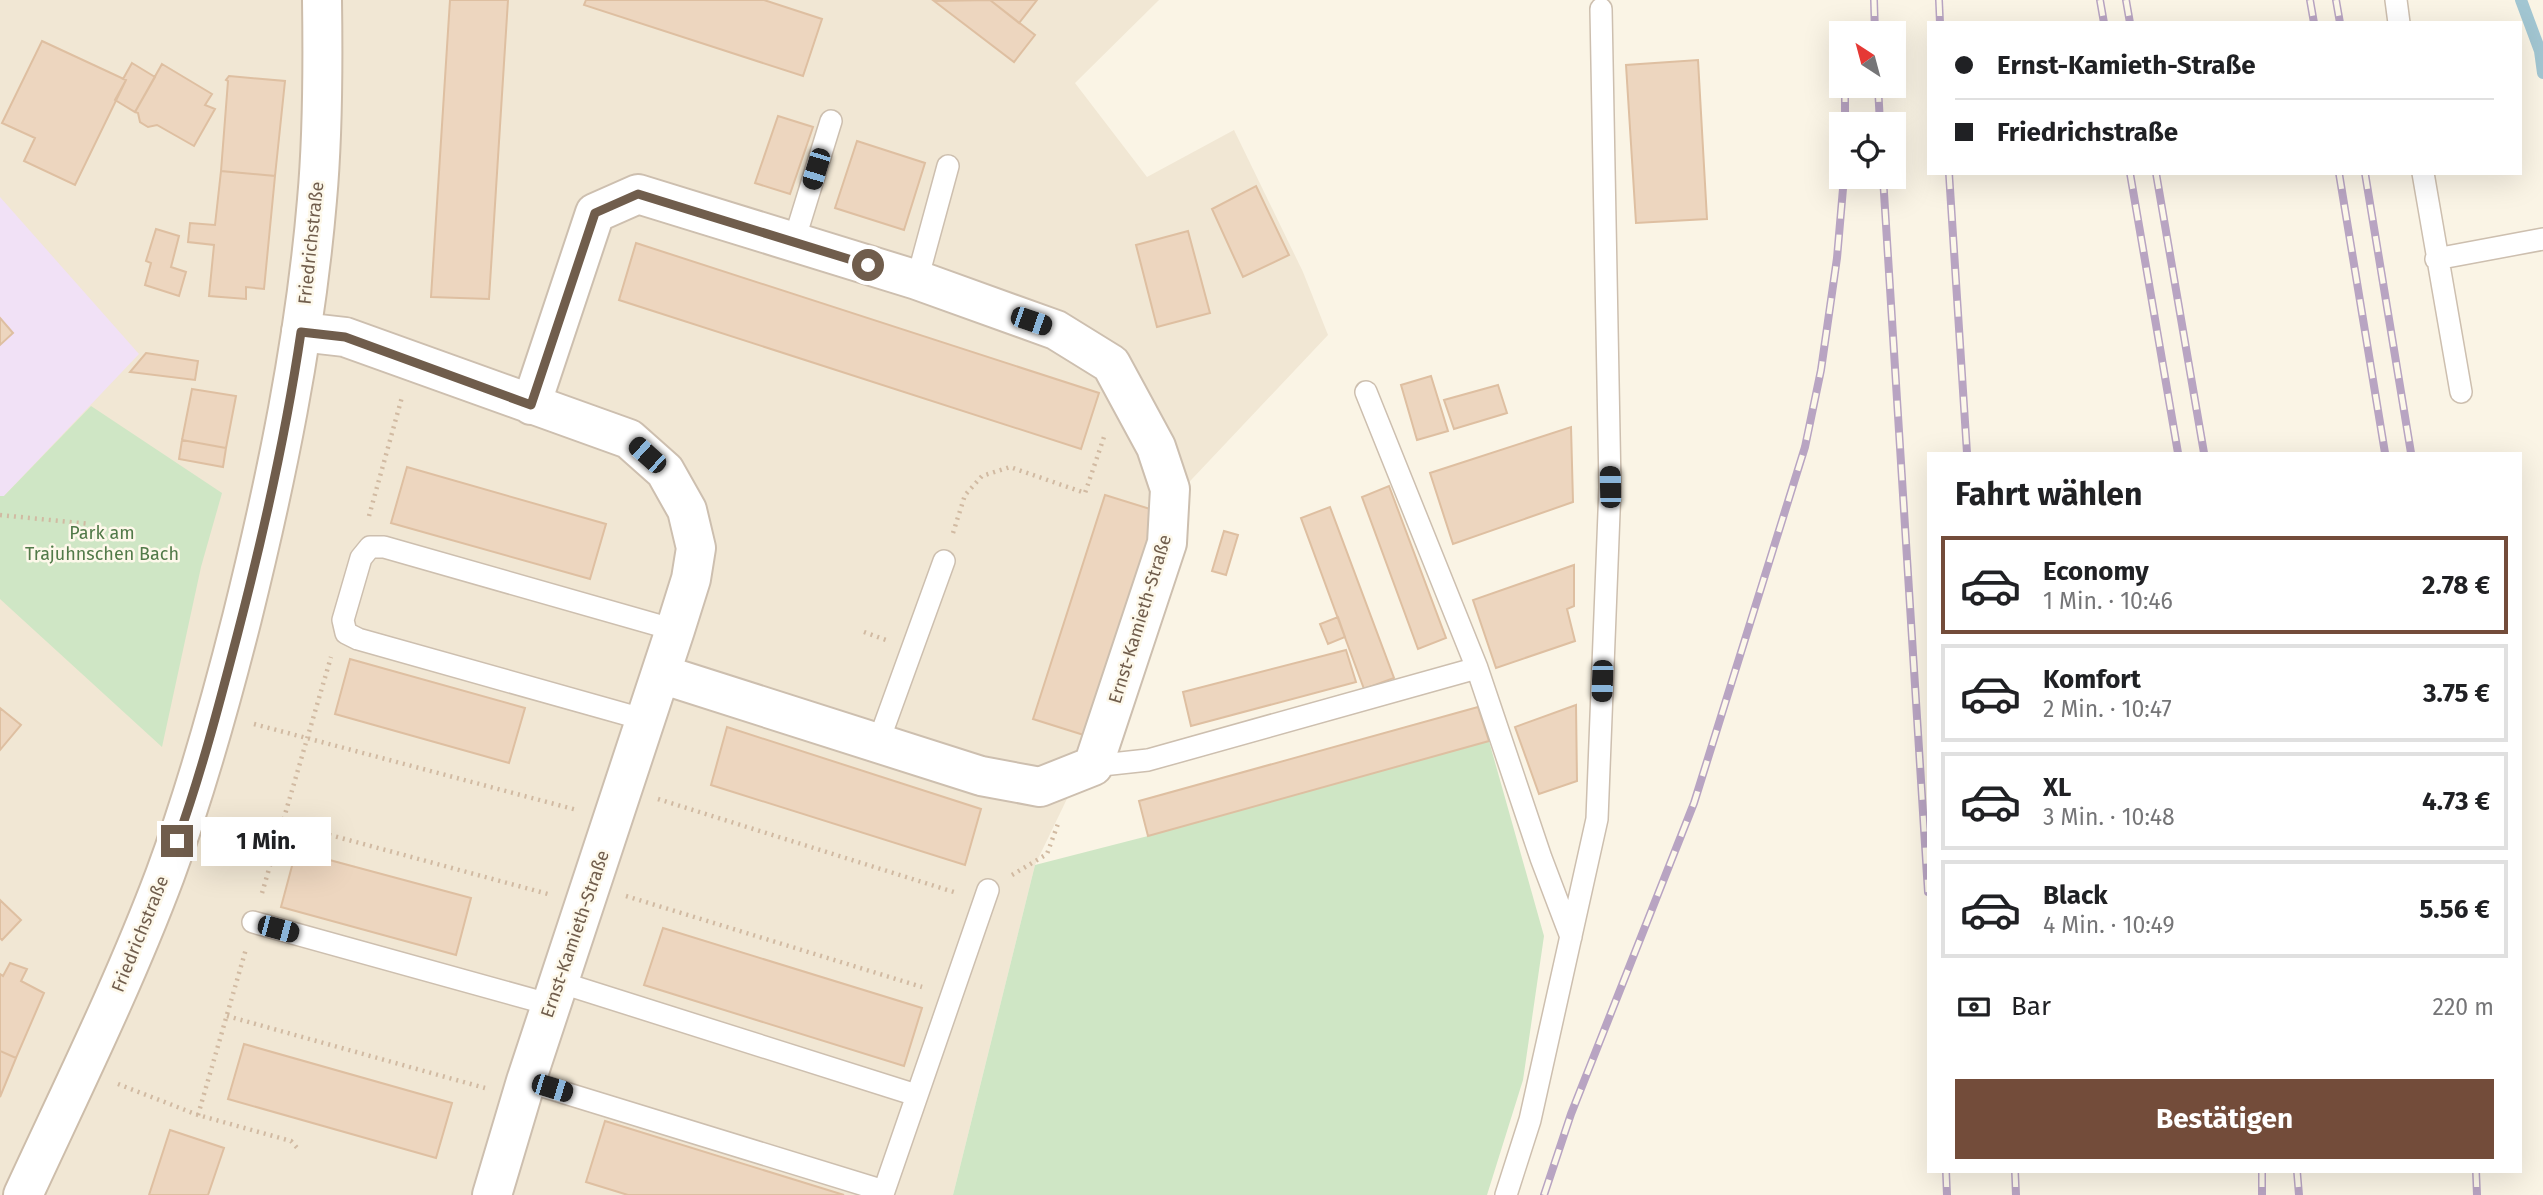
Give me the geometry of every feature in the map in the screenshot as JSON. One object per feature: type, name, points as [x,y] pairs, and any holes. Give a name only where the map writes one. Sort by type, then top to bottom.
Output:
[{"type":"street","name":"Friedrichstraße","points":[[23,1195],[81,1070],[164,877],[200,772],[251,579],[274,482],[301,332],[319,173],[322,0]]},
{"type":"street","name":"Ernst-Kamieth-Straße","points":[[531,405],[595,213],[638,194],[917,280],[1056,330],[1111,365],[1156,447],[1170,489],[1167,543],[1079,771]]},
{"type":"street","name":"Ernst-Kamieth-Straße","points":[[301,332],[345,337],[629,439],[665,471],[687,510],[696,548],[691,579],[675,630],[524,1089],[492,1195]]},
{"type":"street","points":[[661,674],[981,776],[1040,787],[1079,771]]},
{"type":"lane","points":[[2396,0],[2399,21]]},
{"type":"lane","points":[[1506,1195],[1530,1120],[1597,820],[1610,487],[1601,9]]},
{"type":"lane","points":[[794,242],[831,121]]},
{"type":"lane","points":[[917,280],[948,166]]},
{"type":"lane","points":[[2423,175],[2461,392]]},
{"type":"lane","points":[[2436,259],[2543,239]]},
{"type":"lane","points":[[1366,392],[1477,668],[1541,858],[1571,937]]},
{"type":"lane","points":[[646,720],[358,639],[346,633],[343,620],[361,558],[370,547],[384,547],[675,630]]},
{"type":"lane","points":[[878,743],[944,561]]},
{"type":"lane","points":[[1079,771],[1149,760],[1477,668]]},
{"type":"lane","points":[[524,1089],[884,1191],[986,896]]},
{"type":"lane","points":[[253,922],[556,993],[916,1094]]},
{"type":"path","points":[[370,547],[365,531],[411,362]]},
{"type":"path","points":[[944,561],[965,495],[982,476],[1010,467],[1084,493],[1122,384]]},
{"type":"path","points":[[0,515],[90,524]]},
{"type":"path","points":[[198,1115],[334,645],[346,633]]},
{"type":"path","points":[[216,715],[619,804],[986,896],[1047,854],[1079,771]]},
{"type":"path","points":[[282,822],[589,895],[950,995]]},
{"type":"path","points":[[227,1016],[524,1089]]},
{"type":"path","points":[[81,1070],[198,1115],[291,1141],[300,1151]]},
{"type":"shaded area","points":[[0,0],[1159,0],[1075,83],[1147,177],[1234,130],[1303,272],[1328,335],[1176,496],[1093,745],[1035,865],[953,1195],[0,1195]]},
{"type":"shaded area","points":[[0,197],[139,354],[4,496],[0,496]]},
{"type":"green space","name":"Park am Trajuhnschen Bach","points":[[91,406],[222,493],[201,567],[162,747],[0,599],[0,496],[4,496]]},
{"type":"green space","points":[[1489,741],[1544,936],[1523,1080],[1487,1195],[953,1195],[1035,865]]},
{"type":"building","points":[[450,0],[508,0],[489,299],[431,297]]},
{"type":"building","points":[[586,0],[764,0],[822,19],[803,76],[584,5]]},
{"type":"building","points":[[990,0],[1035,35],[1014,62],[934,1]]},
{"type":"building","points":[[990,0],[1037,0],[1019,23]]},
{"type":"building","points":[[42,41],[126,80],[75,185],[24,161],[35,138],[2,123]]},
{"type":"building","points":[[1698,60],[1707,219],[1636,223],[1626,65]]},
{"type":"building","points":[[132,63],[155,77],[135,112],[115,100]]},
{"type":"building","points":[[162,64],[212,94],[205,105],[215,109],[194,146],[157,125],[148,127],[140,122],[138,113],[135,112]]},
{"type":"building","points":[[229,76],[285,81],[275,176],[221,171],[226,80]]},
{"type":"building","points":[[778,116],[813,127],[790,194],[755,183]]},
{"type":"building","points":[[857,141],[925,163],[904,230],[835,208]]},
{"type":"building","points":[[221,171],[275,176],[264,289],[246,287],[246,299],[209,296],[214,245],[188,242],[190,223],[215,225]]},
{"type":"building","points":[[1256,186],[1289,255],[1243,277],[1212,209]]},
{"type":"building","points":[[156,229],[179,236],[171,267],[186,272],[179,296],[145,285],[151,263],[146,261]]},
{"type":"building","points":[[1188,231],[1210,313],[1157,327],[1136,245]]},
{"type":"building","points":[[636,243],[1099,393],[1081,449],[619,300]]},
{"type":"building","points":[[0,318],[13,333],[0,345]]},
{"type":"building","points":[[146,353],[198,361],[195,380],[130,372]]},
{"type":"building","points":[[1431,376],[1448,431],[1417,440],[1401,385]]},
{"type":"building","points":[[1498,385],[1507,413],[1454,429],[1444,400]]},
{"type":"building","points":[[192,389],[236,396],[226,448],[182,440]]},
{"type":"building","points":[[1571,427],[1573,502],[1453,544],[1430,473]]},
{"type":"building","points":[[182,440],[226,448],[223,467],[179,459]]},
{"type":"building","points":[[407,467],[606,524],[590,579],[391,523]]},
{"type":"building","points":[[1389,486],[1446,638],[1418,649],[1362,497]]},
{"type":"building","points":[[1105,495],[1163,513],[1090,737],[1033,719]]},
{"type":"building","points":[[1330,507],[1394,678],[1364,689],[1301,518]]},
{"type":"building","points":[[1224,531],[1238,535],[1226,575],[1212,571]]},
{"type":"building","points":[[1574,565],[1574,606],[1567,609],[1575,641],[1496,668],[1473,600]]},
{"type":"building","points":[[1338,617],[1345,637],[1328,644],[1320,624]]},
{"type":"building","points":[[1346,650],[1356,682],[1191,726],[1183,692]]},
{"type":"building","points":[[350,659],[525,708],[509,763],[335,714]]},
{"type":"building","points":[[1576,705],[1577,781],[1539,794],[1515,727]]},
{"type":"building","points":[[1478,707],[1489,741],[1148,836],[1139,801]]},
{"type":"building","points":[[0,708],[21,725],[0,750]]},
{"type":"building","points":[[727,727],[981,809],[965,865],[711,785]]},
{"type":"building","points":[[296,851],[471,898],[456,955],[281,907]]},
{"type":"building","points":[[0,900],[21,920],[2,940],[0,938]]},
{"type":"building","points":[[663,928],[922,1008],[904,1066],[644,985]]},
{"type":"building","points":[[10,963],[27,969],[21,981],[44,993],[16,1058],[0,1051],[0,974],[3,976]]},
{"type":"building","points":[[244,1044],[452,1103],[436,1158],[228,1099]]},
{"type":"building","points":[[0,1051],[16,1058],[0,1097]]},
{"type":"building","points":[[605,1121],[844,1195],[628,1195],[586,1182]]},
{"type":"building","points":[[170,1130],[224,1148],[208,1195],[149,1195]]},
{"type":"waterway","points":[[2521,0],[2540,51],[2543,73]]},
{"type":"railway","points":[[1874,0],[1875,21]]},
{"type":"railway","points":[[1939,0],[1940,21]]},
{"type":"railway","points":[[2100,0],[2104,21]]},
{"type":"railway","points":[[2126,0],[2130,21]]},
{"type":"railway","points":[[2310,0],[2314,21]]},
{"type":"railway","points":[[2336,0],[2340,21]]},
{"type":"railway","points":[[1845,98],[1845,112]]},
{"type":"railway","points":[[1879,98],[1879,112]]},
{"type":"railway","points":[[1949,175],[1967,452]]},
{"type":"railway","points":[[2130,175],[2178,452]]},
{"type":"railway","points":[[2156,175],[2204,452]]},
{"type":"railway","points":[[2339,175],[2385,452]]},
{"type":"railway","points":[[2365,175],[2411,452]]},
{"type":"railway","points":[[1544,1195],[1571,1114],[1694,803],[1805,447],[1821,370],[1837,258],[1843,189]]},
{"type":"railway","points":[[1884,189],[1927,876]]},
{"type":"railway","points":[[1946,1173],[1947,1195]]},
{"type":"railway","points":[[2015,1173],[2016,1195]]},
{"type":"railway","points":[[2262,1173],[2262,1195]]},
{"type":"railway","points":[[2297,1173],[2299,1195]]},
{"type":"railway","points":[[2476,1173],[2477,1195]]},
{"type":"route","points":[[177,841],[211,734],[261,538],[287,416],[301,332],[345,337],[531,405],[595,213],[638,194],[868,265]]}]
